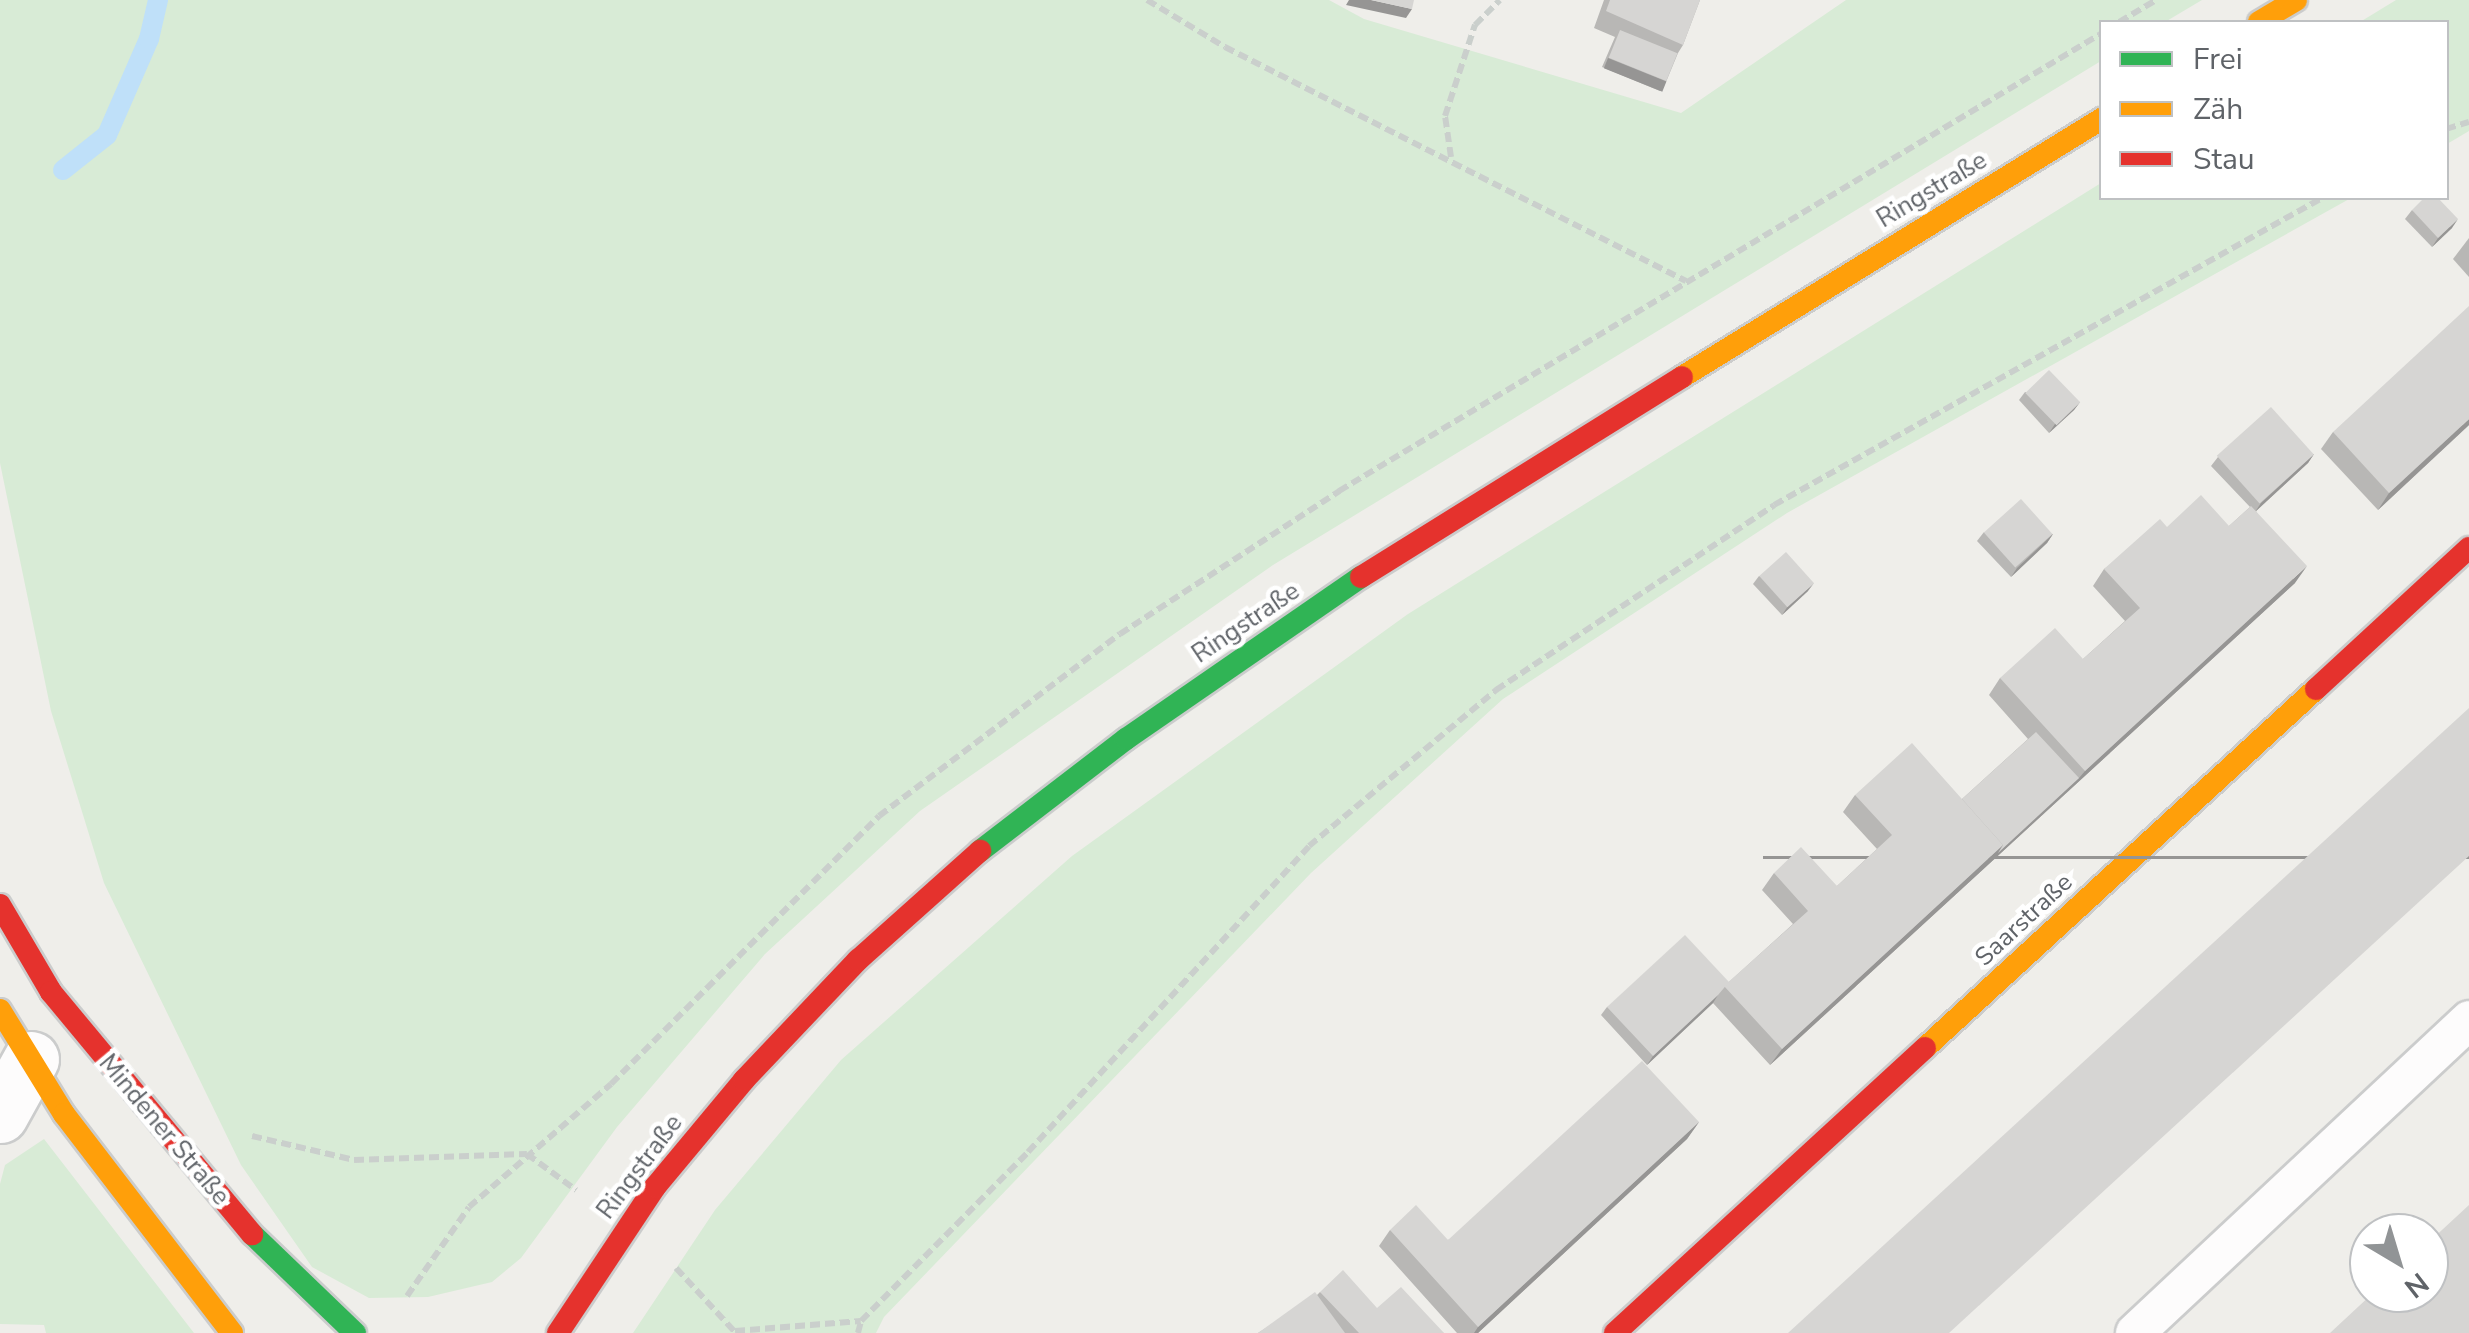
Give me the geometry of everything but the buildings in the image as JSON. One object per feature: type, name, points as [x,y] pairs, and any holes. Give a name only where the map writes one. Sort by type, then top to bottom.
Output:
[{"type":"street","points":[[2262,20],[2296,0]]},
{"type":"street","name":"Ringstraße","points":[[558,1333],[627,1227],[744,1080],[858,960],[982,848],[1126,739],[1401,550],[2099,120]]},
{"type":"street","name":"Saarstraße","points":[[1615,1333],[2469,548]]},
{"type":"street","name":"Mindener Straße","points":[[0,905],[50,992],[192,1167],[292,1279],[354,1333]]},
{"type":"street","points":[[0,1010],[64,1114],[232,1333]]},
{"type":"street","points":[[0,1115],[31,1060]]},
{"type":"lane","points":[[2135,1333],[2469,1020]]},
{"type":"path","points":[[1148,0],[1226,48],[1451,157],[1686,281]]},
{"type":"path","points":[[1451,157],[1445,116],[1475,25],[1500,0]]},
{"type":"path","points":[[2122,20],[2156,0]]},
{"type":"path","points":[[401,1303],[469,1207],[611,1084],[879,816],[1120,634],[1339,490],[2099,35]]},
{"type":"path","points":[[858,1333],[862,1321],[1028,1152],[1310,846],[1496,690],[1774,505],[2318,200]]},
{"type":"path","points":[[235,1130],[354,1160],[527,1154],[627,1227],[699,1288],[736,1332],[862,1321]]},
{"type":"green space","points":[[0,0],[1329,0],[1364,19],[1681,113],[1846,0],[2202,0],[2168,20],[2099,20],[2099,62],[1273,565],[920,811],[765,954],[617,1127],[521,1258],[492,1282],[428,1297],[369,1298],[312,1267],[241,1165],[104,883],[51,711],[0,463]]},
{"type":"green space","points":[[2396,0],[2469,0],[2469,131],[2449,143],[2449,20],[2363,20]]},
{"type":"green space","points":[[2099,184],[2099,200],[2347,200],[1787,513],[1503,699],[1311,873],[884,1317],[876,1333],[633,1333],[715,1210],[841,1060],[1072,856],[1408,614]]},
{"type":"green space","points":[[44,1139],[194,1333],[46,1333],[44,1325],[0,1324],[0,1184],[5,1165]]},
{"type":"waterway","points":[[63,170],[107,135],[149,39],[158,0]]},
{"type":"traffic: fast","points":[[980,851],[1126,739],[1361,577]]},
{"type":"traffic: fast","points":[[252,1234],[355,1333]]},
{"type":"traffic: slow","points":[[2262,20],[2296,0]]},
{"type":"traffic: slow","points":[[1682,377],[2099,121]]},
{"type":"traffic: slow","points":[[1925,1048],[2316,689]]},
{"type":"traffic: slow","points":[[0,1010],[64,1114],[232,1333]]},
{"type":"traffic: jam","points":[[1361,577],[1682,377]]},
{"type":"traffic: jam","points":[[2316,689],[2469,548]]},
{"type":"traffic: jam","points":[[558,1333],[655,1187],[744,1080],[858,960],[980,851]]},
{"type":"traffic: jam","points":[[0,905],[51,992],[252,1234]]},
{"type":"traffic: jam","points":[[1615,1333],[1925,1048]]}]
